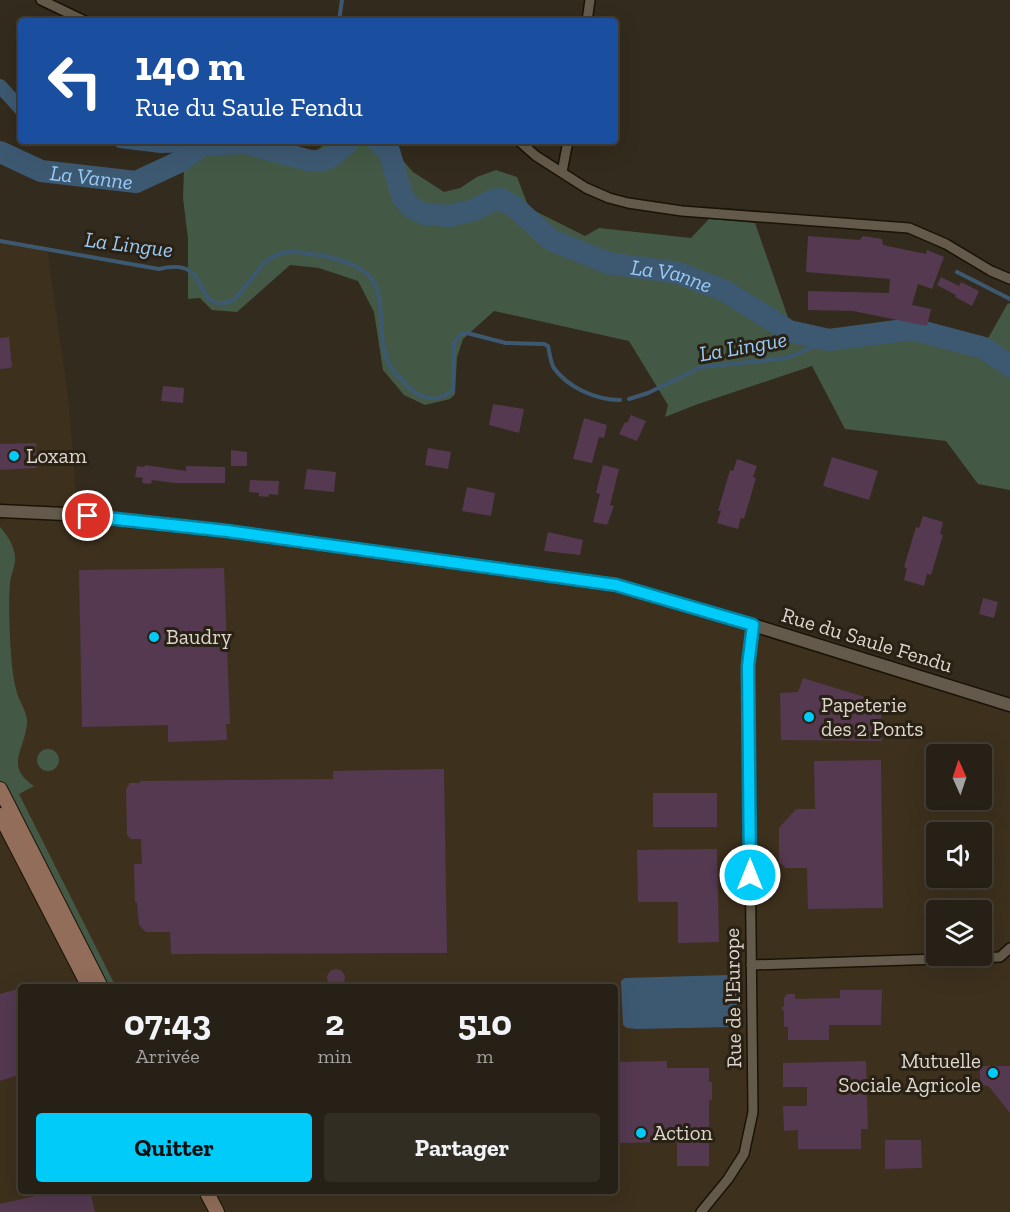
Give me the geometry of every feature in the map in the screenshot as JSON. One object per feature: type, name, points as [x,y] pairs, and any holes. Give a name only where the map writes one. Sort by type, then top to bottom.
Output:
[{"type":"main road","points":[[0,789],[99,984]]},
{"type":"main road","points":[[0,815],[87,984]]},
{"type":"main road","points":[[197,1194],[206,1212]]},
{"type":"main road","points":[[208,1194],[217,1212]]},
{"type":"street","points":[[41,0],[79,18]]},
{"type":"street","points":[[587,18],[590,0]]},
{"type":"street","points":[[522,144],[536,156],[598,194],[628,203],[682,211],[849,222],[916,229],[991,271],[1010,279]]},
{"type":"street","points":[[562,172],[567,144]]},
{"type":"street","name":"Rue du Saule Fendu","points":[[0,511],[65,514],[227,531],[616,585],[1010,705]]},
{"type":"street","name":"Rue de l'Europe","points":[[701,1212],[728,1179],[744,1154],[753,1112],[748,666],[753,625]]},
{"type":"street","points":[[751,965],[1000,957],[1010,948]]},
{"type":"shaded area","points":[[0,239],[47,247],[69,404],[77,507],[513,564],[624,584],[1010,709],[1010,1212],[0,1212]]},
{"type":"green space","points":[[185,144],[269,144],[313,153],[325,144],[389,144],[413,172],[444,192],[460,188],[477,177],[496,170],[517,177],[529,208],[585,236],[599,228],[691,238],[709,219],[755,223],[790,323],[829,333],[913,325],[986,342],[1008,303],[1010,304],[1010,490],[978,484],[946,441],[845,429],[812,366],[665,417],[668,405],[629,341],[494,311],[463,339],[457,357],[455,394],[450,399],[425,405],[404,395],[383,370],[374,312],[358,281],[319,268],[290,265],[237,312],[212,310],[200,298],[188,299],[188,239],[183,198]]},
{"type":"green space","points":[[0,527],[10,540],[15,556],[9,592],[11,657],[15,686],[27,720],[18,763],[25,778],[34,786],[19,794],[114,984],[101,984],[0,783]]},
{"type":"green space","points":[[44,749],[52,749],[59,756],[59,764],[52,771],[44,771],[37,764],[37,756]]},
{"type":"water","points":[[728,975],[737,978],[739,985],[740,1020],[732,1027],[637,1029],[623,1025],[621,981],[625,978]]},
{"type":"building","points":[[808,236],[860,240],[863,236],[882,239],[883,245],[926,254],[927,250],[944,257],[932,289],[918,284],[912,305],[931,309],[927,326],[853,311],[808,310],[808,291],[889,293],[890,279],[806,272]]},
{"type":"building","points":[[941,277],[959,286],[961,282],[979,291],[972,306],[937,285]]},
{"type":"building","points":[[9,337],[12,366],[0,369],[0,338]]},
{"type":"building","points":[[163,386],[184,388],[183,403],[161,401]]},
{"type":"building","points":[[493,404],[524,409],[519,433],[489,425]]},
{"type":"building","points":[[631,415],[646,421],[637,441],[619,434]]},
{"type":"building","points":[[584,418],[607,425],[604,438],[599,437],[592,463],[573,459]]},
{"type":"building","name":"Loxam","points":[[36,443],[37,468],[0,470],[0,444]]},
{"type":"building","points":[[428,448],[451,452],[448,469],[425,465]]},
{"type":"building","points":[[231,450],[247,452],[247,466],[231,466]]},
{"type":"building","points":[[832,457],[878,471],[869,500],[823,486]]},
{"type":"building","points":[[737,459],[757,466],[753,477],[756,478],[744,519],[741,518],[738,529],[717,523],[721,511],[718,511],[730,470],[733,471]]},
{"type":"building","points":[[145,465],[186,471],[186,466],[225,467],[225,483],[175,483],[152,480],[151,484],[142,483],[143,478],[135,477],[137,466],[144,467]]},
{"type":"building","points":[[603,465],[619,469],[610,505],[614,506],[607,525],[593,522],[600,494],[596,493]]},
{"type":"building","points":[[307,469],[336,472],[334,492],[304,489]]},
{"type":"building","points":[[250,480],[279,481],[278,495],[269,494],[268,497],[249,492]]},
{"type":"building","points":[[467,487],[495,493],[491,516],[462,511]]},
{"type":"building","points":[[923,516],[943,522],[940,534],[943,535],[931,575],[927,574],[924,586],[904,580],[907,568],[904,567],[916,527],[919,528]]},
{"type":"building","points":[[548,532],[583,540],[580,555],[544,551]]},
{"type":"building","name":"Baudry","points":[[224,568],[230,724],[226,724],[227,740],[168,742],[168,725],[82,727],[79,570]]},
{"type":"building","points":[[983,598],[998,602],[994,618],[979,614]]},
{"type":"building","points":[[803,678],[881,702],[882,741],[781,740],[780,693],[798,692]]},
{"type":"building","points":[[881,760],[883,908],[808,909],[807,868],[786,868],[779,862],[779,828],[796,809],[815,809],[814,761]]},
{"type":"building","points":[[444,769],[447,953],[171,954],[170,932],[146,932],[139,925],[135,902],[134,864],[142,864],[141,839],[131,839],[127,835],[126,789],[130,783],[140,783],[140,781],[333,779],[333,771]]},
{"type":"building","points":[[653,793],[717,793],[717,827],[653,827]]},
{"type":"building","points":[[717,849],[719,942],[678,943],[678,902],[638,902],[637,850]]},
{"type":"building","points":[[336,969],[344,975],[342,984],[330,984],[327,978],[330,972]]},
{"type":"building","points":[[18,989],[18,1075],[0,1081],[0,994]]},
{"type":"building","points":[[840,990],[882,990],[881,1025],[829,1025],[829,1040],[788,1040],[788,1027],[784,1027],[784,1011],[781,1008],[784,1006],[784,998],[787,994],[795,994],[795,999],[840,998]]},
{"type":"building","points":[[667,1061],[667,1068],[709,1068],[712,1100],[709,1100],[709,1166],[677,1166],[677,1142],[618,1143],[618,1062]]},
{"type":"building","points":[[866,1061],[868,1129],[861,1129],[861,1149],[798,1149],[798,1130],[784,1131],[783,1106],[807,1106],[807,1087],[783,1087],[783,1063]]},
{"type":"building","points":[[980,1066],[1010,1066],[1010,1113],[988,1086],[980,1085]]},
{"type":"building","points":[[885,1140],[921,1140],[922,1168],[885,1169]]},
{"type":"building","points":[[45,1194],[91,1194],[95,1212],[0,1212],[0,1204]]},
{"type":"waterway","points":[[339,18],[342,0]]},
{"type":"waterway","points":[[0,86],[18,106]]},
{"type":"waterway","points":[[145,144],[203,145]]},
{"type":"waterway","name":"La Vanne","points":[[0,152],[41,171],[136,182],[179,162],[203,145],[224,144]]},
{"type":"waterway","name":"La Vanne","points":[[248,144],[311,161],[323,160],[332,156],[346,144]]},
{"type":"waterway","name":"La Vanne","points":[[381,144],[389,151],[403,198],[412,208],[425,214],[449,216],[474,210],[493,200],[500,199],[515,207],[551,240],[608,263],[678,273],[725,291],[789,331],[829,340],[912,329],[984,348],[1010,366]]},
{"type":"waterway","name":"La Lingue","points":[[0,241],[159,269],[175,267],[187,269],[194,275],[208,297],[214,302],[223,303],[235,298],[263,265],[276,255],[293,252],[329,257],[359,268],[372,279],[377,288],[383,343],[389,364],[411,390],[425,397],[437,398],[453,390],[454,343],[461,334],[467,333],[506,343],[544,344],[548,346],[554,368],[575,387],[602,398],[620,400]]},
{"type":"waterway","points":[[957,272],[1010,299]]},
{"type":"waterway","name":"La Lingue","points":[[629,399],[648,393],[701,367],[787,358],[829,340]]},
{"type":"place","name":"Loxam","points":[[14,456]]},
{"type":"place","name":"Baudry","points":[[154,637]]},
{"type":"place","name":"Papeterie des 2 Ponts","points":[[809,717]]},
{"type":"place","name":"Mutuelle Sociale Agricole","points":[[993,1073]]},
{"type":"place","name":"Action","points":[[641,1133]]},
{"type":"route","points":[[88,516],[227,531],[616,585],[753,625],[748,666],[750,875]]}]
